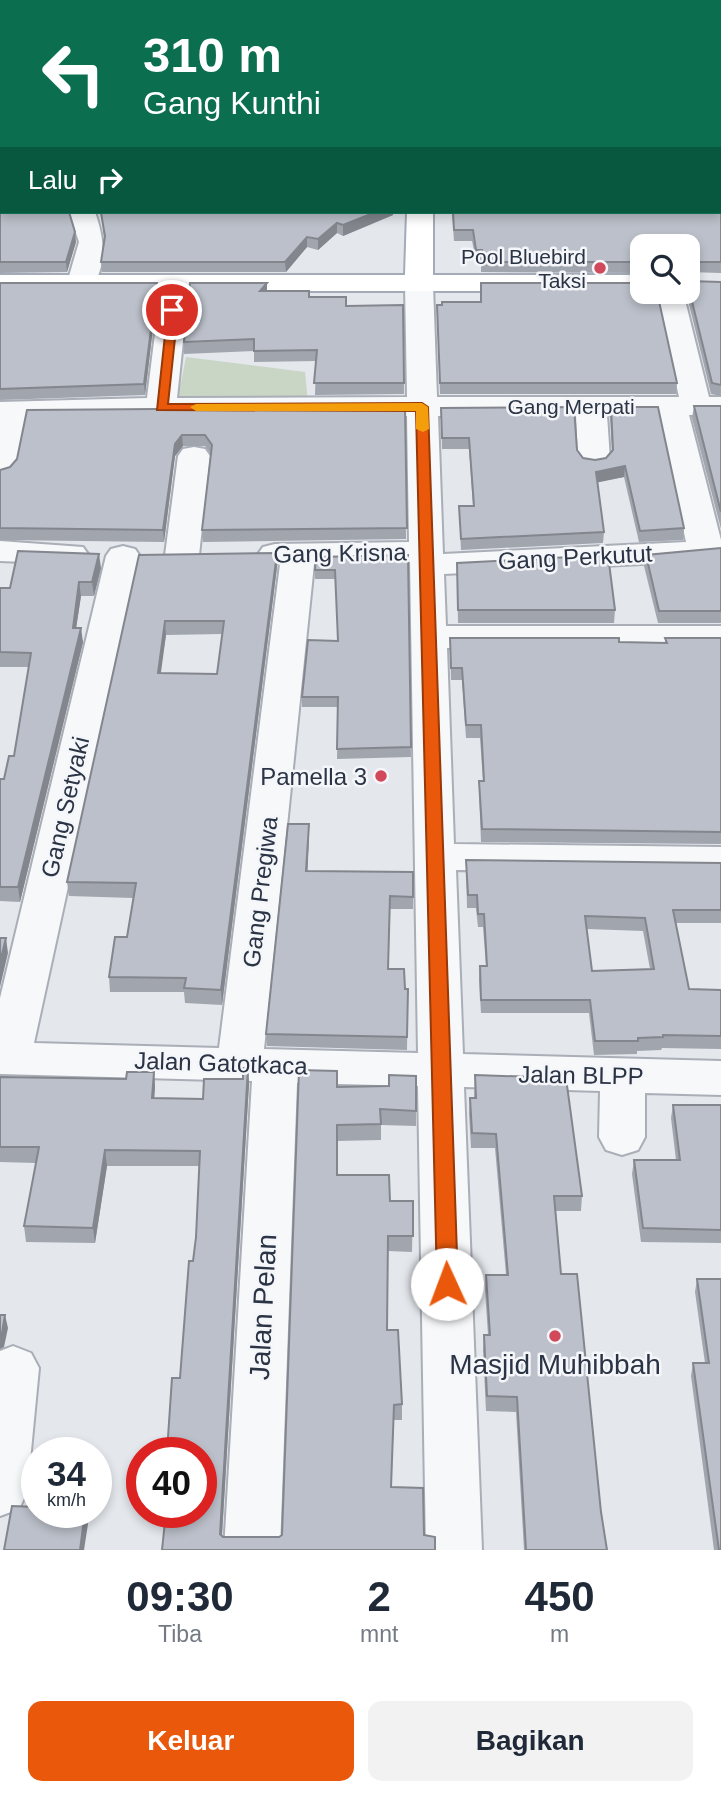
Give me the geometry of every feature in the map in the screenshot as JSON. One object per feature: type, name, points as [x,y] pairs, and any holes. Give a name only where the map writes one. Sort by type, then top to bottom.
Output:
[{"type":"main road","points":[[419,285],[420,214]]},
{"type":"main road","points":[[0,283],[630,283]]},
{"type":"main road","points":[[474,285],[630,288]]},
{"type":"street","points":[[81,283],[92,242],[90,214]]},
{"type":"street","points":[[161,407],[175,285]]},
{"type":"street","points":[[419,285],[431,637],[454,1550]]},
{"type":"street","points":[[671,304],[696,406],[713,550]]},
{"type":"street","points":[[591,406],[594,458]]},
{"type":"street","name":"Gang Merpati","points":[[6,411],[161,407],[696,406]]},
{"type":"street","points":[[0,469],[6,411]]},
{"type":"street","points":[[0,551],[122,556],[195,555],[194,456]]},
{"type":"street","name":"Gang Perkutut","points":[[428,559],[713,550]]},
{"type":"street","name":"Gang Krisna","points":[[247,554],[299,553],[428,559]]},
{"type":"street","name":"Gang Pregiwa","points":[[257,1064],[299,553]]},
{"type":"street","name":"Gang Setyaki","points":[[4,1058],[122,556]]},
{"type":"street","points":[[431,637],[721,637]]},
{"type":"street","points":[[437,857],[721,860]]},
{"type":"street","name":"Jalan Gatotkaca","points":[[4,1058],[442,1072]]},
{"type":"street","name":"Jalan Pelan","points":[[252,1550],[257,1064]]},
{"type":"street","name":"Jalan BLPP","points":[[442,1072],[721,1078]]},
{"type":"street","points":[[622,1075],[622,1137]]},
{"type":"street","points":[[0,1492],[13,1368]]},
{"type":"green space","points":[[186,357],[305,372],[308,402],[178,398]]},
{"type":"building","points":[[0,214],[70,214],[75,232],[66,262],[0,262]]},
{"type":"building","points":[[101,214],[371,214],[343,225],[337,223],[318,239],[307,237],[285,262],[101,262],[105,236]]},
{"type":"building","points":[[453,214],[721,214],[721,262],[700,262],[700,234],[630,234],[630,262],[481,262],[482,250],[476,250],[473,230],[454,230]]},
{"type":"building","points":[[700,281],[721,282],[721,385],[712,383],[693,304],[700,304]]},
{"type":"building","points":[[0,283],[157,283],[144,384],[0,389]]},
{"type":"building","points":[[190,283],[267,283],[260,291],[309,291],[309,297],[346,297],[346,306],[403,305],[404,383],[314,383],[317,350],[254,351],[254,339],[184,342]]},
{"type":"building","points":[[481,283],[630,283],[630,304],[660,304],[677,383],[440,383],[437,305],[442,305],[442,302],[481,302]]},
{"type":"building","points":[[694,406],[721,406],[721,512]]},
{"type":"building","points":[[405,407],[407,528],[202,530],[212,445],[205,435],[182,435],[175,444],[163,530],[0,528],[0,470],[10,467],[17,459],[27,410]]},
{"type":"building","points":[[574,407],[577,450],[583,458],[595,460],[606,458],[613,450],[611,407],[658,407],[684,528],[640,531],[625,466],[596,472],[604,532],[461,539],[459,506],[474,506],[469,438],[442,438],[441,408]]},
{"type":"building","points":[[721,548],[721,611],[659,611],[646,555]]},
{"type":"building","points":[[18,551],[99,554],[92,582],[79,582],[73,628],[81,628],[18,887],[0,887],[0,779],[4,779],[9,756],[14,756],[31,653],[0,652],[0,588],[10,588]]},
{"type":"building","points":[[277,553],[221,990],[184,988],[186,978],[109,977],[115,937],[127,937],[136,883],[67,882],[139,555]],"holes":[[[165,621],[224,621],[217,674],[158,673]]]},
{"type":"building","points":[[408,555],[411,747],[337,749],[338,697],[302,697],[308,640],[338,641],[335,570],[315,570],[316,557]]},
{"type":"building","points":[[608,555],[615,610],[458,610],[457,563]]},
{"type":"building","points":[[450,638],[619,638],[619,642],[667,643],[665,638],[721,638],[721,832],[482,829],[479,781],[484,781],[481,725],[466,725],[462,668],[451,668]]},
{"type":"building","points":[[288,824],[309,824],[306,871],[413,872],[413,897],[390,896],[388,969],[404,969],[405,989],[408,989],[407,1037],[266,1034]]},
{"type":"building","points":[[466,860],[721,863],[721,910],[673,910],[689,989],[721,990],[721,1036],[663,1035],[638,1038],[638,1041],[595,1041],[590,1000],[481,1000],[480,966],[487,966],[484,914],[478,914],[477,895],[468,895]],"holes":[[[585,916],[645,918],[654,969],[592,971]]]},
{"type":"building","points":[[0,938],[6,938],[0,962]]},
{"type":"building","points":[[243,1068],[248,1068],[220,1534],[223,1537],[282,1535],[299,1070],[337,1071],[337,1087],[389,1086],[389,1075],[416,1076],[416,1111],[380,1109],[381,1124],[337,1125],[337,1175],[389,1175],[390,1201],[413,1201],[413,1236],[388,1236],[387,1330],[398,1330],[402,1404],[394,1405],[391,1487],[423,1488],[424,1535],[435,1537],[435,1550],[162,1550],[164,1528],[217,1528],[217,1437],[168,1437],[172,1378],[180,1378],[189,1261],[193,1261],[196,1237],[200,1151],[105,1150],[93,1228],[24,1226],[39,1147],[0,1147],[0,1077],[126,1079],[127,1072],[154,1072],[152,1098],[203,1099],[204,1079],[243,1079]]},
{"type":"building","points":[[475,1075],[566,1078],[582,1196],[554,1196],[561,1274],[577,1274],[607,1550],[526,1550],[517,1397],[487,1396],[484,1335],[490,1335],[486,1275],[508,1275],[496,1134],[472,1133],[470,1098],[476,1098]]},
{"type":"building","points":[[673,1105],[721,1105],[721,1230],[643,1228],[634,1160],[680,1160]]},
{"type":"building","points":[[697,1279],[721,1279],[721,1550],[693,1363],[709,1363]]},
{"type":"building","points":[[0,1315],[5,1315],[0,1335]]},
{"type":"building","points":[[12,1506],[21,1506],[21,1528],[83,1528],[80,1550],[4,1550]]},
{"type":"slow traffic","points":[[196,407],[422,407],[423,429]]},
{"type":"place","name":"Pool Bluebird Taksi","points":[[600,268]]},
{"type":"place","name":"Pamella 3","points":[[381,776]]},
{"type":"place","name":"Masjid Muhibbah","points":[[555,1336]]},
{"type":"route","points":[[172,310],[161,407],[422,407],[447,1284]]}]
